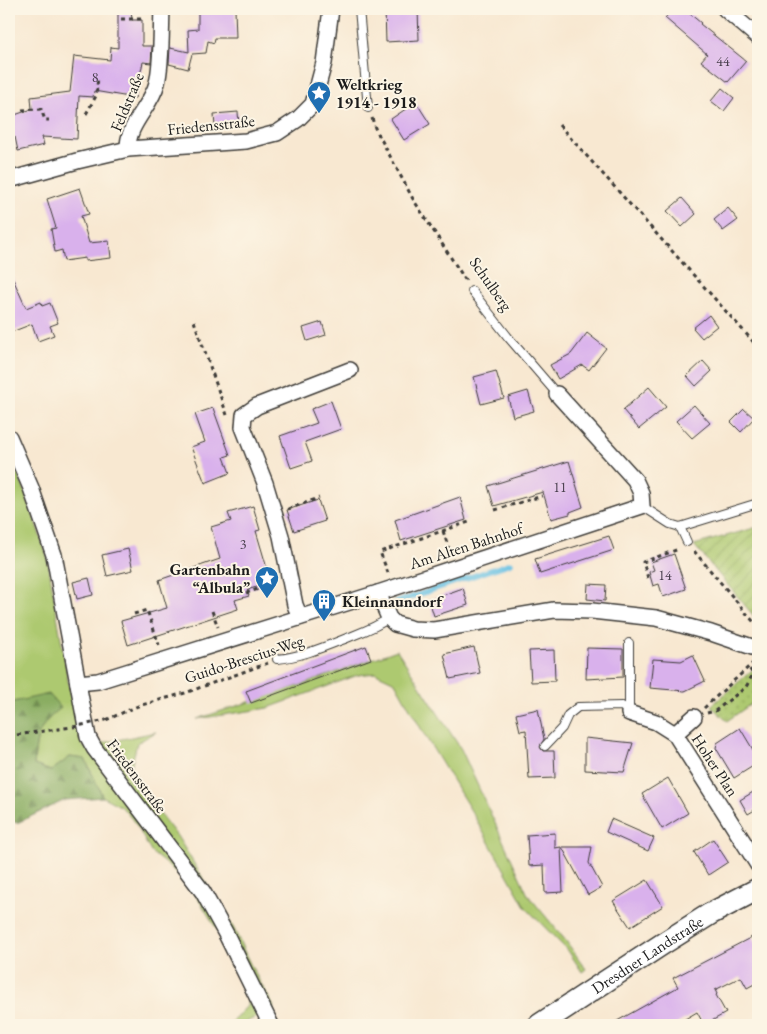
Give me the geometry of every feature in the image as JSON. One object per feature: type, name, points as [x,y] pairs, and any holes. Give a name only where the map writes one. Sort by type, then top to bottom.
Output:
[{"type":"street","name":"Friedensstraße","points":[[9,180],[70,163],[128,150],[246,141],[276,133],[298,119],[313,104],[324,63],[331,9]]},
{"type":"street","points":[[725,9],[758,37]]},
{"type":"street","name":"Feldstraße","points":[[128,150],[128,140],[132,128],[152,97],[158,82],[162,15]]},
{"type":"street","points":[[300,617],[295,605],[281,536],[244,427],[244,415],[256,406],[350,370]]},
{"type":"street","name":"Schulberg","points":[[557,394],[635,480],[641,493],[642,506]]},
{"type":"street","name":"Friedensstraße","points":[[9,437],[31,488],[54,555],[88,737],[94,748],[203,892],[271,1025]]},
{"type":"street","name":"Am Alten Bahnhof","points":[[78,683],[98,681],[378,593],[642,506]]},
{"type":"street","points":[[378,593],[389,618],[395,624],[413,629],[434,630],[554,610],[592,611],[656,618],[712,633],[758,649]]},
{"type":"street","name":"Hoher Plan","points":[[629,713],[656,722],[675,734],[758,865]]},
{"type":"street","name":"Hoher Plan","points":[[675,734],[694,717]]},
{"type":"street","name":"Dresdner Landstraße","points":[[539,1025],[710,914],[758,889]]},
{"type":"lane","points":[[359,9],[368,108]]},
{"type":"lane","name":"Schulberg","points":[[472,291],[508,337],[557,394]]},
{"type":"lane","points":[[642,506],[664,521],[680,528],[758,503]]},
{"type":"lane","points":[[680,528],[686,544]]},
{"type":"lane","name":"Guido-Brescius-Weg","points":[[277,660],[293,658],[328,645],[380,625],[389,618]]},
{"type":"lane","points":[[629,643],[629,713]]},
{"type":"lane","points":[[545,746],[562,728],[568,715],[578,707],[622,706],[629,713]]},
{"type":"path","points":[[121,19],[162,15]]},
{"type":"path","points":[[86,114],[96,96],[98,78]]},
{"type":"path","name":"Schulberg","points":[[368,108],[375,128],[414,199],[472,291]]},
{"type":"path","points":[[22,110],[41,109],[44,120],[50,120]]},
{"type":"path","points":[[559,125],[758,347]]},
{"type":"path","points":[[194,321],[227,415],[244,415]]},
{"type":"path","points":[[495,510],[542,496]]},
{"type":"path","points":[[274,514],[319,498]]},
{"type":"path","points":[[393,588],[380,552],[469,522]]},
{"type":"path","points":[[443,531],[454,568]]},
{"type":"path","points":[[648,578],[643,562],[686,544],[758,627]]},
{"type":"path","points":[[246,593],[277,583]]},
{"type":"path","points":[[134,614],[147,610],[163,660]]},
{"type":"path","points":[[212,611],[218,629]]},
{"type":"path","points":[[707,704],[758,657]]},
{"type":"path","name":"Guido-Brescius-Weg","points":[[9,736],[106,720],[138,706],[185,693],[277,660]]},
{"type":"path","points":[[715,711],[746,687],[753,674],[748,668]]},
{"type":"green space","points":[[9,453],[24,489],[47,556],[69,686],[83,747],[156,732],[137,743],[131,767],[152,804],[177,836],[233,927],[251,966],[274,1007],[241,1025],[225,1025],[232,1022],[247,1006],[248,993],[218,931],[188,882],[151,852],[136,824],[122,807],[103,797],[85,759],[70,757],[51,771],[34,765],[37,739],[47,721],[60,708],[17,701],[9,703]]},
{"type":"green space","points":[[758,527],[758,621],[694,545]]},
{"type":"green space","points":[[397,650],[461,749],[528,895],[566,941],[586,969],[582,972],[569,952],[526,908],[395,682],[376,673],[358,675],[268,708],[197,719],[304,684]]},
{"type":"green space","points":[[758,665],[758,699],[727,721],[711,706]]},
{"type":"green space","points":[[49,694],[61,708],[47,720],[40,732],[37,739],[34,765],[51,771],[70,757],[85,759],[103,797],[65,800],[17,823],[9,820],[9,703]]},
{"type":"building","points":[[118,9],[131,9],[132,20],[142,20],[142,46],[152,46],[151,63],[143,62],[135,98],[94,91],[93,97],[79,96],[77,139],[42,137],[44,145],[18,151],[15,137],[13,138],[9,117],[32,109],[31,97],[70,92],[74,56],[110,60],[111,47],[118,48]]},
{"type":"building","points":[[198,9],[235,9],[236,38],[215,38],[214,43],[208,41],[206,53],[192,54],[188,69],[169,64],[170,48],[189,52],[188,30],[198,29]]},
{"type":"building","points":[[385,9],[418,9],[419,40],[386,42]]},
{"type":"building","points":[[673,9],[684,9],[746,61],[728,82],[701,61],[707,54],[665,18]]},
{"type":"building","points":[[722,88],[734,98],[724,111],[711,101]]},
{"type":"building","points":[[416,102],[430,124],[404,140],[391,119]]},
{"type":"building","points":[[238,112],[239,125],[215,127],[214,114]]},
{"type":"building","points":[[80,188],[89,214],[81,216],[89,243],[109,241],[111,258],[85,261],[85,258],[64,261],[62,250],[55,252],[51,229],[56,228],[47,199]]},
{"type":"building","points":[[682,198],[696,214],[682,227],[667,211]]},
{"type":"building","points":[[728,208],[738,220],[723,231],[714,220]]},
{"type":"building","points":[[9,270],[26,308],[41,302],[42,306],[50,303],[58,323],[50,326],[54,335],[38,341],[32,324],[9,333]]},
{"type":"building","points":[[709,315],[717,326],[702,338],[693,328]]},
{"type":"building","points":[[322,322],[326,335],[307,341],[303,328]]},
{"type":"building","points":[[587,333],[606,348],[589,370],[582,365],[558,379],[550,365],[571,354]]},
{"type":"building","points":[[703,361],[712,371],[696,386],[687,376]]},
{"type":"building","points":[[496,371],[504,398],[481,404],[474,377]]},
{"type":"building","points":[[649,387],[666,407],[639,429],[623,410]]},
{"type":"building","points":[[528,391],[534,411],[513,417],[508,397]]},
{"type":"building","points":[[331,401],[341,429],[305,442],[312,461],[291,468],[280,436],[317,423],[311,409]]},
{"type":"building","points":[[694,405],[710,423],[692,438],[676,421]]},
{"type":"building","points":[[213,408],[230,455],[224,457],[230,473],[205,483],[191,447],[205,442],[195,414]]},
{"type":"building","points":[[744,409],[754,418],[741,432],[731,422]]},
{"type":"building","points":[[569,461],[583,507],[570,512],[570,514],[551,519],[543,492],[494,506],[488,486]]},
{"type":"building","points":[[460,497],[466,520],[401,541],[395,520]]},
{"type":"building","points":[[318,500],[325,521],[294,531],[287,510]]},
{"type":"building","points":[[253,506],[260,530],[256,531],[269,575],[264,577],[266,584],[247,590],[249,596],[235,600],[238,609],[128,645],[121,621],[167,608],[159,580],[220,559],[211,527],[231,521],[228,513]]},
{"type":"building","points":[[609,536],[614,550],[540,574],[535,559]]},
{"type":"building","points":[[128,549],[133,570],[107,576],[102,555]]},
{"type":"building","points":[[674,554],[686,589],[663,597],[659,584],[653,586],[649,572],[654,570],[651,562]]},
{"type":"building","points":[[89,578],[93,595],[77,599],[73,582]]},
{"type":"building","points":[[588,584],[606,585],[605,601],[587,599]]},
{"type":"building","points":[[463,588],[468,605],[434,616],[429,600]]},
{"type":"building","points":[[366,646],[371,659],[251,703],[246,691]]},
{"type":"building","points":[[474,647],[480,673],[450,679],[444,654]]},
{"type":"building","points":[[587,648],[623,649],[623,677],[586,679]]},
{"type":"building","points":[[554,650],[555,681],[531,682],[529,651]]},
{"type":"building","points":[[693,655],[705,681],[685,691],[650,688],[653,659],[681,661]]},
{"type":"building","points":[[538,709],[544,739],[540,747],[543,751],[554,751],[555,778],[529,779],[526,730],[520,731],[516,714]]},
{"type":"building","points":[[740,728],[758,758],[758,763],[734,778],[716,748],[717,743]]},
{"type":"building","points":[[585,738],[633,743],[624,772],[585,770]]},
{"type":"building","points":[[668,778],[688,813],[662,829],[642,794]]},
{"type":"building","points":[[758,789],[758,808],[748,814],[740,800]]},
{"type":"building","points":[[611,819],[654,838],[648,851],[606,832]]},
{"type":"building","points":[[555,833],[555,848],[561,847],[563,892],[545,893],[544,865],[529,866],[527,835]]},
{"type":"building","points":[[713,839],[728,862],[708,875],[694,852]]},
{"type":"building","points":[[562,847],[592,847],[589,863],[602,887],[588,895]]},
{"type":"building","points":[[647,880],[663,906],[630,927],[613,901]]},
{"type":"building","points":[[752,937],[758,949],[758,982],[747,988],[741,977],[715,990],[726,1013],[704,1025],[697,1012],[675,1025],[610,1025],[678,987],[673,978]]},
{"type":"waterway","points":[[397,602],[511,563]]},
{"type":"place","name":"Weltkrieg 1914 - 1918","points":[[319,114]]},
{"type":"place","name":"Gartenbahn “Albula”","points":[[267,599]]},
{"type":"place","name":"Kleinnaundorf","points":[[324,622]]}]
